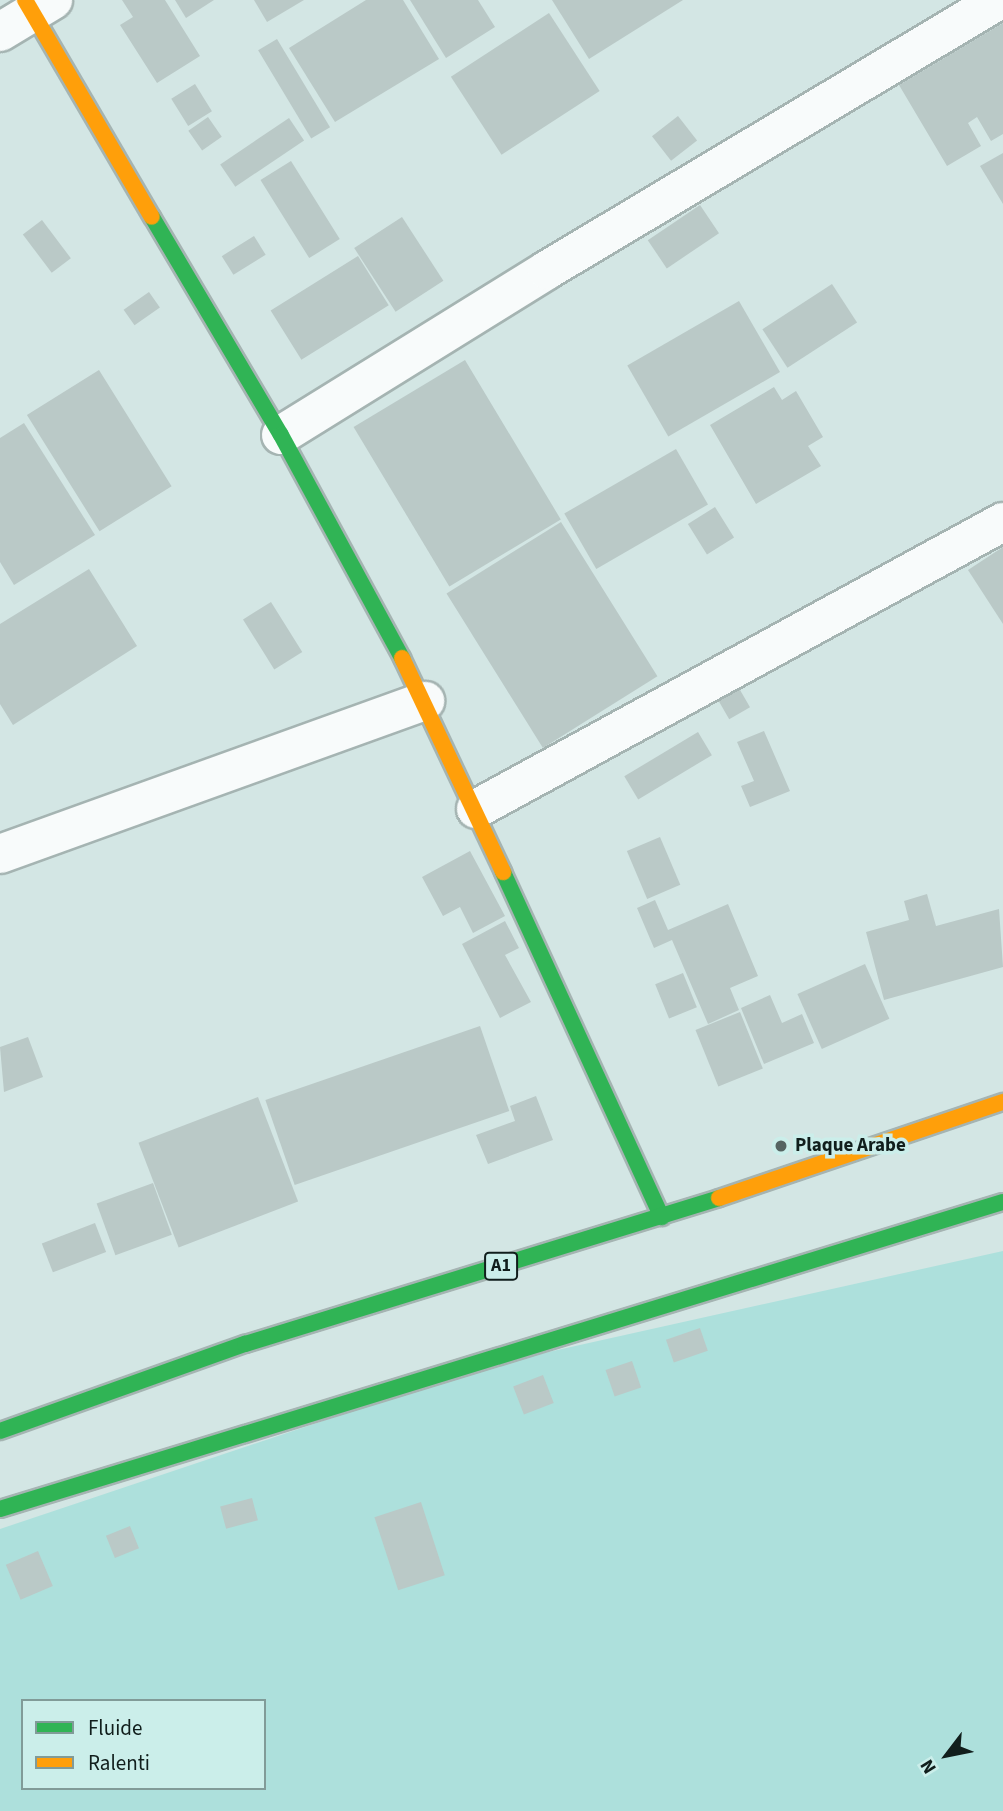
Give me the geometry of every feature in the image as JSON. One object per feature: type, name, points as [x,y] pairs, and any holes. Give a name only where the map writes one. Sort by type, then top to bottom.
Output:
[{"type":"main road","points":[[36,4],[281,435],[425,701],[662,1217]]},
{"type":"main road","name":"A1","points":[[0,1431],[245,1344],[662,1217],[1003,1102]]},
{"type":"main road","points":[[0,1509],[1003,1202]]},
{"type":"street","points":[[281,435],[547,270],[999,0]]},
{"type":"street","points":[[0,32],[36,4]]},
{"type":"street","points":[[476,809],[1003,522]]},
{"type":"street","points":[[0,854],[425,701]]},
{"type":"shaded area","points":[[1003,1251],[1003,1811],[0,1811],[0,1529],[490,1365]]},
{"type":"building","points":[[122,0],[165,0],[200,56],[157,83],[120,25],[133,17]]},
{"type":"building","points":[[175,0],[214,0],[186,18]]},
{"type":"building","points":[[254,0],[304,0],[267,22]]},
{"type":"building","points":[[366,0],[403,0],[439,59],[335,122],[289,48]]},
{"type":"building","points":[[410,0],[478,0],[495,27],[446,58]]},
{"type":"building","points":[[552,0],[683,0],[589,59]]},
{"type":"building","points":[[549,13],[600,91],[502,155],[451,77]]},
{"type":"building","points":[[1003,23],[1003,134],[991,141],[977,117],[968,123],[981,146],[947,166],[899,85]]},
{"type":"building","points":[[277,39],[330,127],[311,139],[258,50]]},
{"type":"building","points":[[195,84],[212,111],[188,126],[171,99]]},
{"type":"building","points":[[678,116],[697,140],[671,161],[652,136]]},
{"type":"building","points":[[208,117],[222,137],[202,150],[188,131]]},
{"type":"building","points":[[289,118],[304,140],[235,187],[220,164]]},
{"type":"building","points":[[1003,153],[1003,204],[980,166]]},
{"type":"building","points":[[291,161],[340,239],[309,258],[260,180]]},
{"type":"building","points":[[700,205],[719,233],[667,268],[648,240]]},
{"type":"building","points":[[402,217],[443,281],[396,312],[354,248]]},
{"type":"building","points":[[42,220],[71,258],[52,273],[23,234]]},
{"type":"building","points":[[254,236],[266,255],[233,275],[222,256]]},
{"type":"building","points":[[358,256],[389,305],[301,360],[271,311]]},
{"type":"building","points":[[832,284],[857,323],[787,368],[762,329]]},
{"type":"building","points":[[149,292],[160,308],[135,325],[124,310]]},
{"type":"building","points":[[739,301],[780,372],[668,437],[627,366]]},
{"type":"building","points":[[465,360],[561,519],[449,586],[354,427]]},
{"type":"building","points":[[99,370],[172,486],[100,531],[27,415]]},
{"type":"building","points":[[774,387],[782,400],[796,391],[823,437],[808,446],[821,466],[756,504],[710,425]]},
{"type":"building","points":[[24,423],[95,535],[14,585],[0,562],[0,438]]},
{"type":"building","points":[[676,449],[708,504],[596,569],[564,514]]},
{"type":"building","points":[[715,507],[734,538],[707,554],[688,524]]},
{"type":"building","points":[[561,522],[657,676],[543,748],[447,594]]},
{"type":"building","points":[[1003,547],[1003,624],[968,570]]},
{"type":"building","points":[[89,569],[137,646],[13,725],[0,704],[0,624]]},
{"type":"building","points":[[271,602],[302,652],[274,670],[243,619]]},
{"type":"building","points":[[736,683],[750,707],[729,719],[715,695]]},
{"type":"building","points":[[764,731],[790,791],[750,807],[741,786],[754,781],[737,742]]},
{"type":"building","points":[[698,732],[712,755],[638,799],[624,776]]},
{"type":"building","points":[[660,837],[680,885],[647,899],[627,851]]},
{"type":"building","points":[[470,851],[505,916],[473,933],[460,907],[443,916],[422,877]]},
{"type":"building","points":[[927,894],[936,926],[999,909],[1003,967],[884,1000],[866,932],[909,920],[904,901]]},
{"type":"building","points":[[655,900],[668,930],[728,904],[758,976],[730,988],[739,1010],[708,1024],[672,940],[654,948],[637,908]]},
{"type":"building","points":[[505,921],[519,948],[505,955],[531,1002],[500,1018],[462,944]]},
{"type":"building","points":[[865,964],[889,1019],[822,1049],[797,994]]},
{"type":"building","points":[[683,973],[697,1007],[669,1019],[655,984]]},
{"type":"building","points":[[770,995],[782,1023],[802,1014],[814,1043],[764,1064],[741,1008]]},
{"type":"building","points":[[740,1012],[763,1069],[718,1087],[695,1030]]},
{"type":"building","points":[[480,1026],[509,1111],[295,1185],[265,1100]]},
{"type":"building","points":[[28,1037],[43,1077],[4,1092],[0,1047]]},
{"type":"building","points":[[536,1096],[553,1140],[488,1164],[476,1135],[515,1121],[510,1106]]},
{"type":"building","points":[[258,1097],[298,1202],[179,1247],[139,1143]]},
{"type":"building","points":[[153,1183],[172,1235],[115,1255],[97,1204]]},
{"type":"building","points":[[95,1223],[106,1252],[53,1272],[42,1243]]},
{"type":"building","points":[[700,1328],[708,1351],[674,1362],[666,1340]]},
{"type":"building","points":[[632,1361],[641,1387],[615,1397],[606,1370]]},
{"type":"building","points":[[543,1375],[554,1403],[524,1414],[513,1386]]},
{"type":"building","points":[[252,1498],[258,1520],[226,1529],[220,1507]]},
{"type":"building","points":[[421,1502],[445,1575],[398,1590],[374,1517]]},
{"type":"building","points":[[130,1526],[139,1548],[115,1558],[106,1536]]},
{"type":"building","points":[[38,1551],[53,1586],[21,1600],[6,1565]]},
{"type":"traffic: fast","points":[[152,217],[281,435],[402,658]]},
{"type":"traffic: fast","points":[[503,872],[662,1217]]},
{"type":"traffic: fast","points":[[0,1431],[245,1344],[719,1198]]},
{"type":"traffic: fast","points":[[0,1509],[1003,1202]]},
{"type":"traffic: slow","points":[[25,0],[152,217]]},
{"type":"traffic: slow","points":[[402,658],[503,872]]},
{"type":"traffic: slow","points":[[719,1198],[1003,1102]]},
{"type":"place","name":"Plaque Arabe","points":[[781,1146]]}]
